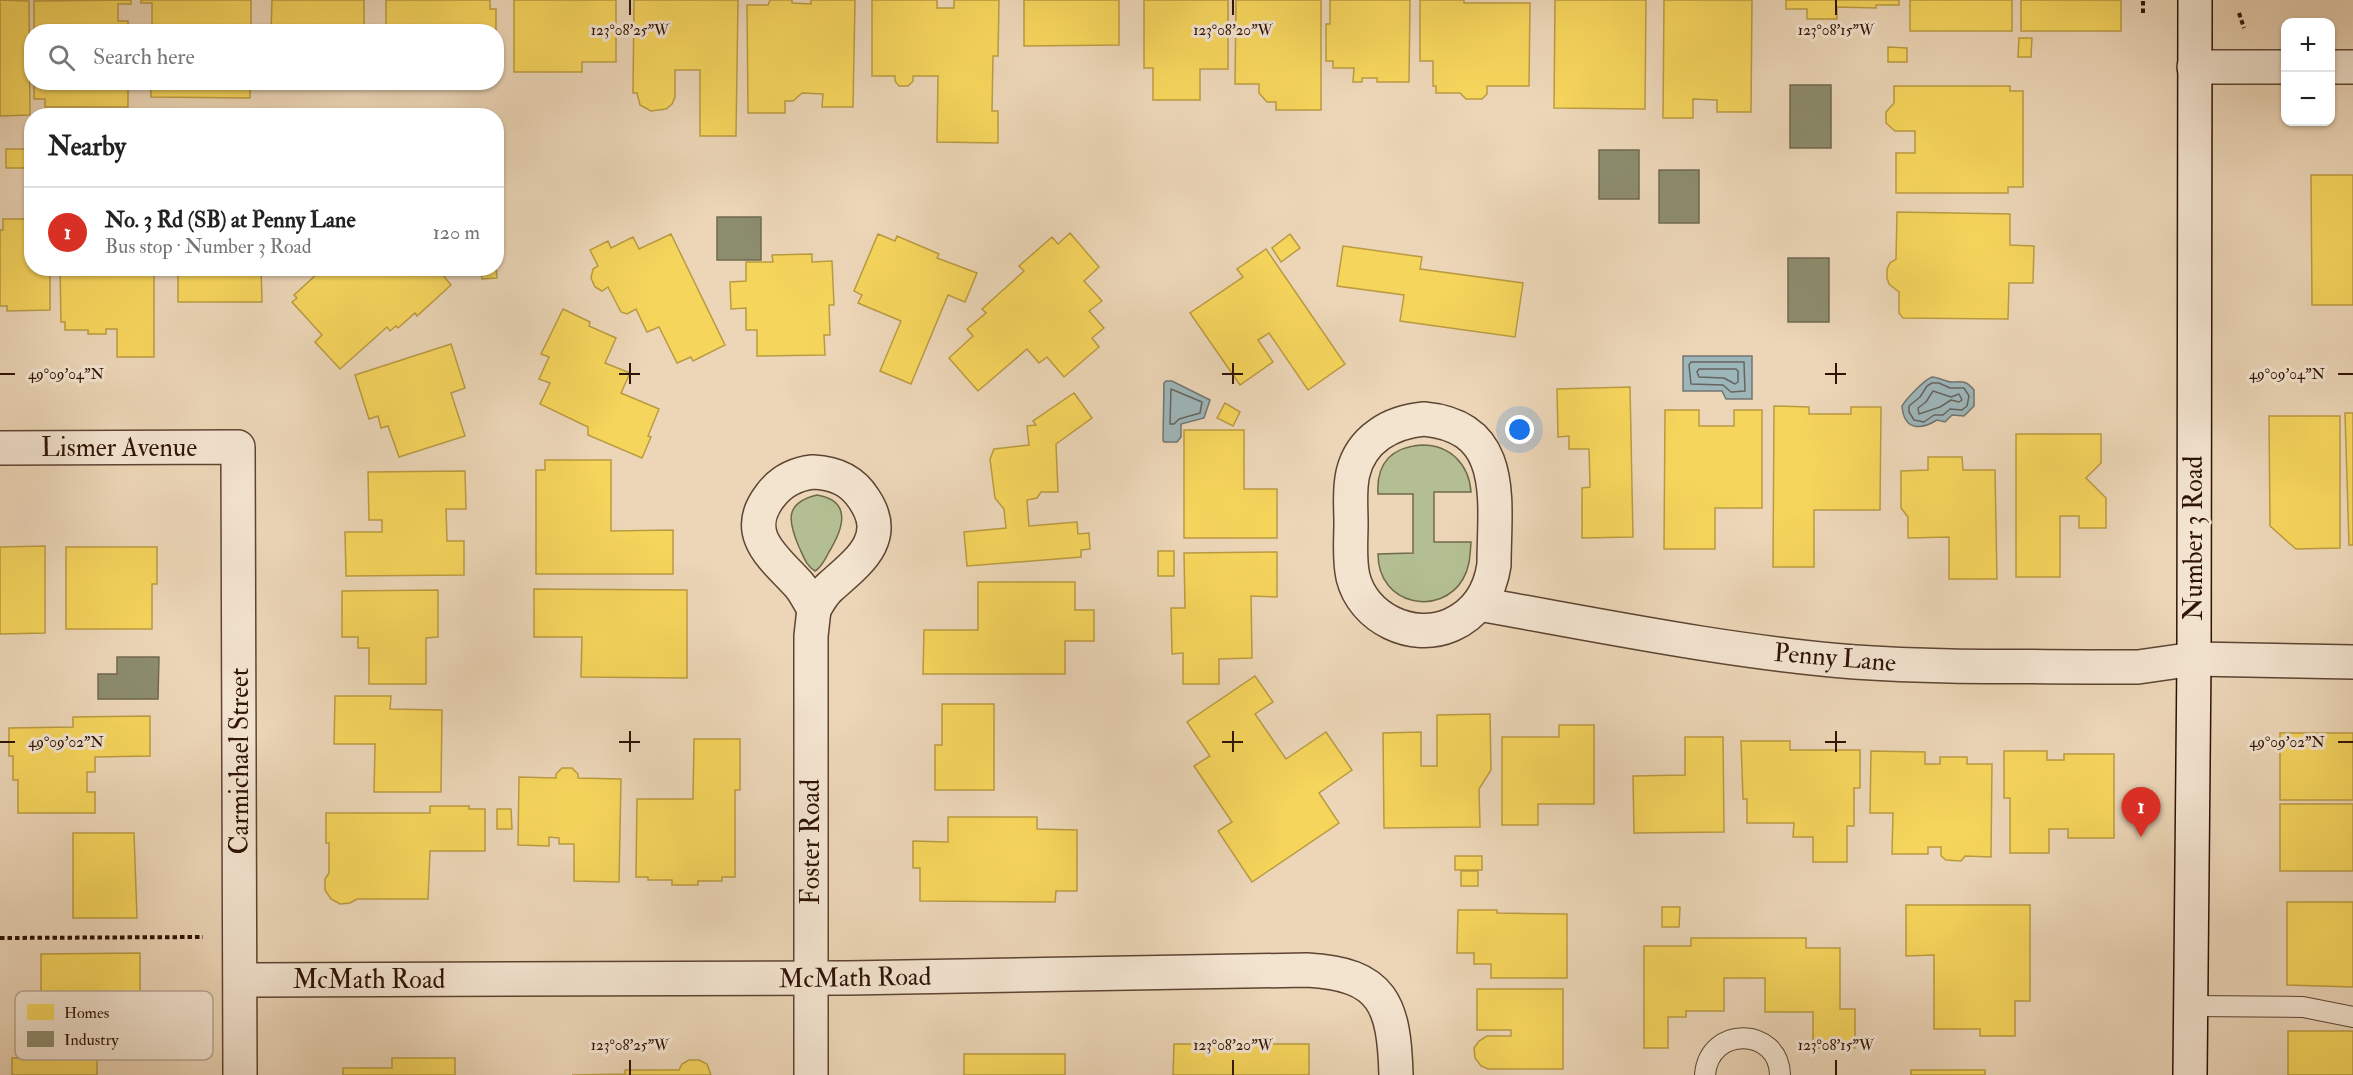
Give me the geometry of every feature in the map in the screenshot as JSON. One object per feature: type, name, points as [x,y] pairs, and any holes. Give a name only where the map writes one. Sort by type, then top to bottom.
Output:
[{"type":"street","name":"Number 3 Road","points":[[2190,1075],[2194,659],[2195,0]]},
{"type":"street","points":[[2194,67],[2281,67]]},
{"type":"street","points":[[2335,67],[2353,67]]},
{"type":"street","points":[[1424,419],[1450,424],[1471,438],[1487,457],[1494,483],[1494,565],[1489,586],[1479,604],[1461,620],[1448,626],[1430,630],[1408,629],[1384,620],[1365,602],[1359,591],[1352,567],[1351,484],[1353,471],[1365,447],[1397,424],[1424,419]]},
{"type":"street","name":"Lismer Avenue","points":[[0,448],[238,447]]},
{"type":"street","name":"Carmichael Street","points":[[238,447],[240,1075]]},
{"type":"street","name":"Penny Lane","points":[[1479,604],[1732,647],[1856,662],[1982,666],[2138,666],[2194,659],[2353,662]]},
{"type":"street","name":"Foster Road","points":[[811,1075],[811,636],[814,609]]},
{"type":"street","name":"McMath Road","points":[[241,980],[811,978],[1307,970],[1334,972],[1353,977],[1363,983],[1386,1006],[1393,1029],[1396,1075]]},
{"type":"lane","points":[[2190,1006],[2303,1007],[2353,1017]]},
{"type":"lane","points":[[1704,1075],[1714,1050],[1728,1040],[1740,1038],[1753,1039],[1769,1048],[1776,1059],[1780,1075]]},
{"type":"path","points":[[2143,0],[2143,13]]},
{"type":"path","points":[[2239,13],[2244,28]]},
{"type":"path","points":[[0,938],[241,937]]},
{"type":"green space","points":[[1411,446],[1441,448],[1456,458],[1466,473],[1471,492],[1434,492],[1434,542],[1471,542],[1470,556],[1463,579],[1453,591],[1426,602],[1399,595],[1388,585],[1381,572],[1378,554],[1413,553],[1413,494],[1378,494],[1378,483],[1383,465],[1394,453]]},
{"type":"green space","points":[[817,495],[836,503],[842,517],[834,543],[823,563],[815,571],[803,557],[791,521],[794,508],[799,503]]},
{"type":"water","points":[[1683,356],[1752,356],[1752,399],[1726,399],[1722,391],[1683,391]]},
{"type":"water","points":[[1932,377],[1949,382],[1964,382],[1969,385],[1974,390],[1974,406],[1964,416],[1952,415],[1945,422],[1937,420],[1925,426],[1914,426],[1906,420],[1902,406],[1924,382]]},
{"type":"water","points":[[1172,381],[1210,400],[1204,418],[1181,424],[1181,437],[1177,442],[1164,442],[1163,440],[1164,383]]},
{"type":"building: Homes","points":[[0,0],[29,1],[29,24],[24,24],[24,90],[30,90],[30,108],[24,108],[24,115],[0,116]]},
{"type":"building: Homes","points":[[131,0],[131,4],[118,4],[118,21],[128,21],[128,24],[34,24],[34,1]]},
{"type":"building: Homes","points":[[141,0],[251,0],[251,24],[152,24],[152,3],[141,3]]},
{"type":"building: Homes","points":[[272,0],[364,0],[364,24],[271,24]]},
{"type":"building: Homes","points":[[386,0],[490,0],[490,9],[496,9],[496,24],[386,24]]},
{"type":"building: Homes","points":[[514,0],[616,0],[616,62],[582,62],[582,72],[514,72]]},
{"type":"building: Homes","points":[[634,0],[738,0],[736,136],[700,136],[700,70],[675,70],[675,97],[666,109],[651,111],[640,105],[637,93],[633,93]]},
{"type":"building: Homes","points":[[770,0],[792,0],[792,3],[811,4],[811,0],[855,0],[853,107],[822,107],[823,94],[802,93],[793,101],[785,101],[785,113],[748,113],[747,5],[768,5]]},
{"type":"building: Homes","points":[[872,0],[937,0],[937,8],[954,8],[954,0],[999,0],[998,56],[993,56],[992,111],[998,111],[998,143],[937,142],[938,76],[913,76],[913,81],[908,86],[899,86],[895,81],[895,76],[872,76]]},
{"type":"building: Homes","points":[[1024,0],[1119,0],[1119,45],[1024,46]]},
{"type":"building: Homes","points":[[1144,0],[1228,0],[1228,69],[1200,69],[1200,100],[1153,100],[1153,68],[1144,68]]},
{"type":"building: Homes","points":[[1236,0],[1321,0],[1321,110],[1276,110],[1276,102],[1267,102],[1259,93],[1259,84],[1235,84]]},
{"type":"building: Homes","points":[[1330,0],[1410,0],[1409,82],[1377,82],[1377,78],[1362,78],[1362,82],[1353,82],[1354,68],[1333,68],[1333,61],[1326,61],[1326,24],[1330,24]]},
{"type":"building: Homes","points":[[1420,0],[1530,3],[1529,86],[1487,86],[1487,94],[1482,99],[1466,99],[1460,93],[1436,93],[1436,86],[1433,86],[1433,61],[1420,61]]},
{"type":"building: Homes","points":[[1555,0],[1646,0],[1645,109],[1554,108]]},
{"type":"building: Homes","points":[[1664,0],[1752,0],[1751,112],[1717,112],[1717,100],[1693,99],[1693,118],[1663,118]]},
{"type":"building: Homes","points":[[1786,0],[1899,0],[1899,5],[1876,5],[1876,8],[1837,7],[1837,19],[1807,19],[1807,9],[1786,9]]},
{"type":"building: Homes","points":[[1910,0],[2012,0],[2012,31],[1910,31]]},
{"type":"building: Homes","points":[[2021,0],[2121,0],[2121,31],[2021,31]]},
{"type":"building: Homes","points":[[2019,38],[2032,38],[2031,57],[2018,57]]},
{"type":"building: Homes","points":[[1888,47],[1907,48],[1907,62],[1888,62]]},
{"type":"building: Homes","points":[[1894,86],[2010,86],[2010,91],[2023,91],[2023,187],[2008,187],[2008,193],[1896,193],[1896,153],[1915,153],[1915,131],[1895,131],[1886,123],[1886,112],[1894,103]]},
{"type":"building: Homes","points":[[34,90],[128,90],[128,107],[45,107],[45,99],[34,99]]},
{"type":"building: Homes","points":[[151,90],[250,90],[250,98],[151,97]]},
{"type":"building: Homes","points":[[6,149],[24,149],[24,168],[6,168]]},
{"type":"building: Homes","points":[[2311,175],[2353,175],[2353,305],[2312,305]]},
{"type":"building: Homes","points":[[1897,212],[2010,214],[2010,245],[2034,246],[2033,283],[2009,283],[2008,319],[1903,318],[1899,313],[1899,292],[1889,284],[1887,278],[1887,269],[1896,259]]},
{"type":"building: Homes","points":[[3,219],[24,219],[24,276],[50,276],[50,310],[7,311],[7,306],[0,306],[0,230],[3,230]]},
{"type":"building: Homes","points":[[1070,233],[1099,267],[1084,281],[1102,301],[1089,311],[1104,328],[1092,338],[1099,347],[1064,377],[1047,357],[1039,363],[1027,349],[978,391],[949,358],[973,336],[967,329],[986,313],[982,309],[1024,271],[1019,266],[1052,237],[1058,244]]},
{"type":"building: Homes","points":[[671,234],[725,345],[693,361],[691,357],[677,363],[659,327],[647,332],[636,309],[627,314],[621,312],[608,287],[602,291],[595,287],[591,278],[593,269],[598,266],[590,250],[608,241],[611,248],[633,237],[639,249]]},
{"type":"building: Homes","points":[[878,234],[895,241],[897,236],[939,254],[937,258],[977,273],[965,302],[948,295],[911,384],[880,371],[901,321],[858,303],[862,295],[854,291]]},
{"type":"building: Homes","points":[[1290,234],[1300,248],[1281,262],[1272,248]]},
{"type":"building: Homes","points":[[1343,246],[1422,257],[1420,269],[1523,283],[1515,337],[1400,321],[1404,295],[1337,286]]},
{"type":"building: Homes","points":[[1266,249],[1345,364],[1308,390],[1269,333],[1258,340],[1273,362],[1240,385],[1190,313],[1243,277],[1237,269]]},
{"type":"building: Homes","points":[[812,254],[812,262],[832,261],[834,305],[829,305],[830,335],[824,335],[825,355],[757,356],[757,330],[746,330],[746,308],[731,309],[730,282],[746,281],[746,262],[773,262],[772,255]]},
{"type":"building: Homes","points":[[60,276],[154,276],[154,357],[117,357],[117,329],[106,329],[106,334],[88,334],[88,330],[65,330],[65,322],[61,322]]},
{"type":"building: Homes","points":[[178,276],[261,276],[262,302],[178,302]]},
{"type":"building: Homes","points":[[315,276],[444,276],[451,285],[417,316],[415,313],[398,328],[396,326],[390,331],[387,327],[340,369],[315,342],[322,335],[292,302],[297,298],[294,295]]},
{"type":"building: Homes","points":[[482,276],[497,276],[497,278],[482,279]]},
{"type":"building: Homes","points":[[563,309],[590,322],[589,326],[616,338],[605,363],[630,373],[621,393],[659,409],[642,458],[588,435],[588,427],[540,404],[550,383],[539,379],[549,357],[541,354]]},
{"type":"building: Homes","points":[[451,344],[465,388],[451,393],[465,436],[399,457],[388,426],[381,428],[378,416],[369,419],[355,375]]},
{"type":"building: Homes","points":[[1630,387],[1633,537],[1582,538],[1582,488],[1590,487],[1589,449],[1569,449],[1569,436],[1558,437],[1557,389]]},
{"type":"building: Homes","points":[[1074,393],[1092,418],[1056,444],[1058,492],[1041,492],[1037,498],[1027,500],[1029,526],[1077,522],[1078,534],[1089,533],[1090,549],[1081,550],[1081,557],[967,566],[964,532],[1006,528],[1004,509],[995,498],[990,459],[994,449],[1029,445],[1027,426],[1036,425],[1033,421]]},
{"type":"building: Homes","points":[[1225,403],[1240,412],[1233,426],[1217,418]]},
{"type":"building: Homes","points":[[1774,406],[1809,407],[1809,414],[1851,414],[1851,407],[1881,407],[1880,510],[1814,510],[1814,567],[1773,567]]},
{"type":"building: Homes","points":[[1665,410],[1699,410],[1699,426],[1734,426],[1734,410],[1762,410],[1762,508],[1715,508],[1715,549],[1664,549]]},
{"type":"building: Homes","points":[[2345,413],[2353,413],[2353,545],[2349,545]]},
{"type":"building: Homes","points":[[2269,416],[2340,416],[2340,548],[2296,549],[2270,526]]},
{"type":"building: Homes","points":[[1184,430],[1244,430],[1244,489],[1277,489],[1277,538],[1184,538]]},
{"type":"building: Homes","points":[[2016,434],[2101,434],[2101,463],[2086,478],[2106,498],[2106,528],[2079,528],[2079,516],[2060,516],[2060,577],[2016,577]]},
{"type":"building: Homes","points":[[1928,457],[1962,457],[1963,470],[1995,470],[1997,579],[1949,579],[1949,537],[1908,538],[1908,517],[1901,508],[1901,471],[1928,470]]},
{"type":"building: Homes","points":[[545,460],[611,460],[611,531],[673,530],[673,574],[536,574],[536,470],[545,470]]},
{"type":"building: Homes","points":[[465,471],[466,509],[446,509],[447,541],[464,541],[464,575],[346,576],[345,532],[382,532],[382,520],[369,520],[368,472]]},
{"type":"building: Homes","points":[[45,546],[45,633],[0,634],[0,547]]},
{"type":"building: Homes","points":[[66,547],[157,547],[157,584],[152,584],[152,629],[66,629]]},
{"type":"building: Homes","points":[[1158,551],[1174,551],[1174,576],[1158,576]]},
{"type":"building: Homes","points":[[1277,552],[1277,597],[1251,596],[1252,658],[1219,659],[1219,684],[1183,684],[1183,653],[1172,654],[1171,608],[1185,608],[1184,553]]},
{"type":"building: Homes","points":[[978,582],[1075,582],[1075,610],[1094,610],[1094,641],[1065,641],[1065,674],[923,674],[924,630],[978,630]]},
{"type":"building: Homes","points":[[534,589],[687,590],[687,678],[581,677],[582,637],[534,637]]},
{"type":"building: Homes","points":[[438,590],[438,637],[426,638],[426,684],[369,684],[369,648],[358,648],[358,637],[342,637],[342,591]]},
{"type":"building: Homes","points":[[1255,676],[1273,702],[1255,714],[1286,759],[1326,732],[1352,770],[1319,793],[1339,823],[1252,882],[1218,831],[1232,822],[1194,766],[1210,756],[1187,722]]},
{"type":"building: Homes","points":[[335,696],[391,696],[390,709],[442,710],[441,792],[374,792],[375,744],[334,744]]},
{"type":"building: Homes","points":[[942,704],[994,704],[994,790],[935,790],[935,745],[942,745]]},
{"type":"building: Homes","points":[[1490,714],[1491,770],[1479,789],[1480,827],[1384,828],[1383,733],[1421,732],[1421,766],[1437,766],[1437,715]]},
{"type":"building: Homes","points":[[150,716],[150,756],[95,757],[95,772],[87,772],[87,792],[95,792],[95,813],[18,813],[18,780],[13,780],[13,756],[9,756],[9,728],[73,727],[73,717]]},
{"type":"building: Homes","points":[[1559,725],[1594,725],[1594,804],[1538,804],[1538,825],[1502,825],[1502,737],[1559,737]]},
{"type":"building: Homes","points":[[2280,733],[2353,733],[2353,800],[2280,800]]},
{"type":"building: Homes","points":[[1685,737],[1723,737],[1724,832],[1634,833],[1633,776],[1685,775]]},
{"type":"building: Homes","points":[[694,739],[740,739],[740,790],[735,790],[735,877],[722,877],[722,881],[698,881],[698,885],[672,885],[672,880],[648,880],[648,877],[636,877],[637,799],[693,799]]},
{"type":"building: Homes","points":[[1741,741],[1790,741],[1790,750],[1860,750],[1860,788],[1854,788],[1854,826],[1847,826],[1847,862],[1813,862],[1813,837],[1793,837],[1794,823],[1747,823],[1747,799],[1743,799]]},
{"type":"building: Homes","points":[[1871,751],[1925,752],[1925,764],[1940,764],[1940,757],[1967,757],[1967,764],[1992,764],[1991,857],[1965,856],[1961,861],[1946,860],[1941,856],[1941,847],[1928,847],[1928,854],[1892,854],[1893,813],[1870,813]]},
{"type":"building: Homes","points":[[2004,751],[2047,751],[2047,760],[2064,760],[2064,754],[2114,754],[2114,838],[2068,838],[2068,829],[2049,829],[2049,853],[2010,853],[2010,798],[2004,798]]},
{"type":"building: Homes","points":[[562,768],[572,768],[578,774],[578,778],[621,779],[619,882],[574,881],[574,844],[559,844],[559,838],[549,837],[549,846],[518,845],[519,777],[556,778],[556,774]]},
{"type":"building: Homes","points":[[2280,804],[2353,804],[2353,871],[2280,871]]},
{"type":"building: Homes","points":[[430,806],[469,806],[469,809],[485,809],[485,851],[430,851],[428,899],[357,899],[350,903],[340,904],[331,899],[325,890],[325,879],[329,873],[326,813],[430,813]]},
{"type":"building: Homes","points":[[497,809],[511,809],[512,829],[497,829]]},
{"type":"building: Homes","points":[[948,817],[1037,817],[1037,829],[1077,830],[1077,891],[1056,891],[1055,902],[920,901],[920,868],[913,868],[913,841],[948,842]]},
{"type":"building: Homes","points":[[73,833],[134,833],[137,918],[73,918]]},
{"type":"building: Homes","points":[[1455,856],[1482,856],[1482,870],[1455,870]]},
{"type":"building: Homes","points":[[1461,871],[1478,871],[1478,886],[1461,886]]},
{"type":"building: Homes","points":[[2287,902],[2353,902],[2353,987],[2287,985]]},
{"type":"building: Homes","points":[[1906,905],[2030,905],[2030,1001],[2015,1001],[2015,1036],[1980,1036],[1980,1029],[1934,1029],[1934,955],[1906,956]]},
{"type":"building: Homes","points":[[1662,907],[1680,907],[1679,927],[1662,927]]},
{"type":"building: Homes","points":[[1458,910],[1567,914],[1567,978],[1491,978],[1491,964],[1474,964],[1474,953],[1457,953]]},
{"type":"building: Homes","points":[[1691,938],[1806,938],[1806,948],[1840,948],[1840,1009],[1855,1009],[1855,1048],[1813,1048],[1813,1012],[1765,1012],[1765,978],[1724,978],[1724,1011],[1686,1011],[1686,1017],[1668,1017],[1668,1048],[1644,1048],[1644,946],[1691,946]]},
{"type":"building: Homes","points":[[140,953],[140,991],[41,991],[41,954]]},
{"type":"building: Homes","points":[[1477,989],[1563,989],[1563,1069],[1488,1069],[1481,1066],[1475,1058],[1474,1048],[1479,1041],[1487,1036],[1511,1036],[1511,1030],[1477,1030]]},
{"type":"building: Homes","points":[[2288,1031],[2353,1031],[2353,1075],[2288,1075]]},
{"type":"building: Homes","points":[[1174,1044],[1309,1044],[1309,1075],[1173,1075]]},
{"type":"building: Homes","points":[[964,1054],[1065,1054],[1065,1075],[964,1075]]},
{"type":"building: Homes","points":[[12,1058],[15,1060],[97,1060],[97,1075],[12,1075]]},
{"type":"building: Homes","points":[[392,1058],[455,1058],[455,1075],[343,1075],[343,1068],[392,1068]]},
{"type":"building: Homes","points":[[689,1060],[699,1060],[707,1064],[711,1075],[572,1075],[625,1074],[625,1070],[679,1070],[682,1064]]},
{"type":"building: Homes","points":[[1911,1070],[1985,1070],[1985,1075],[1911,1075]]},
{"type":"building: Industry","points":[[1790,85],[1831,85],[1831,148],[1790,148]]},
{"type":"building: Industry","points":[[1599,150],[1639,150],[1639,199],[1599,199]]},
{"type":"building: Industry","points":[[1659,170],[1699,170],[1699,223],[1659,223]]},
{"type":"building: Industry","points":[[717,217],[761,217],[761,260],[717,260]]},
{"type":"building: Industry","points":[[1788,258],[1829,258],[1829,322],[1788,322]]},
{"type":"building: Industry","points":[[117,657],[159,657],[158,699],[98,699],[98,674],[117,674]]},
{"type":"place","name":"No. 3 Rd (SB) at Penny Lane","points":[[2141,837]]}]
